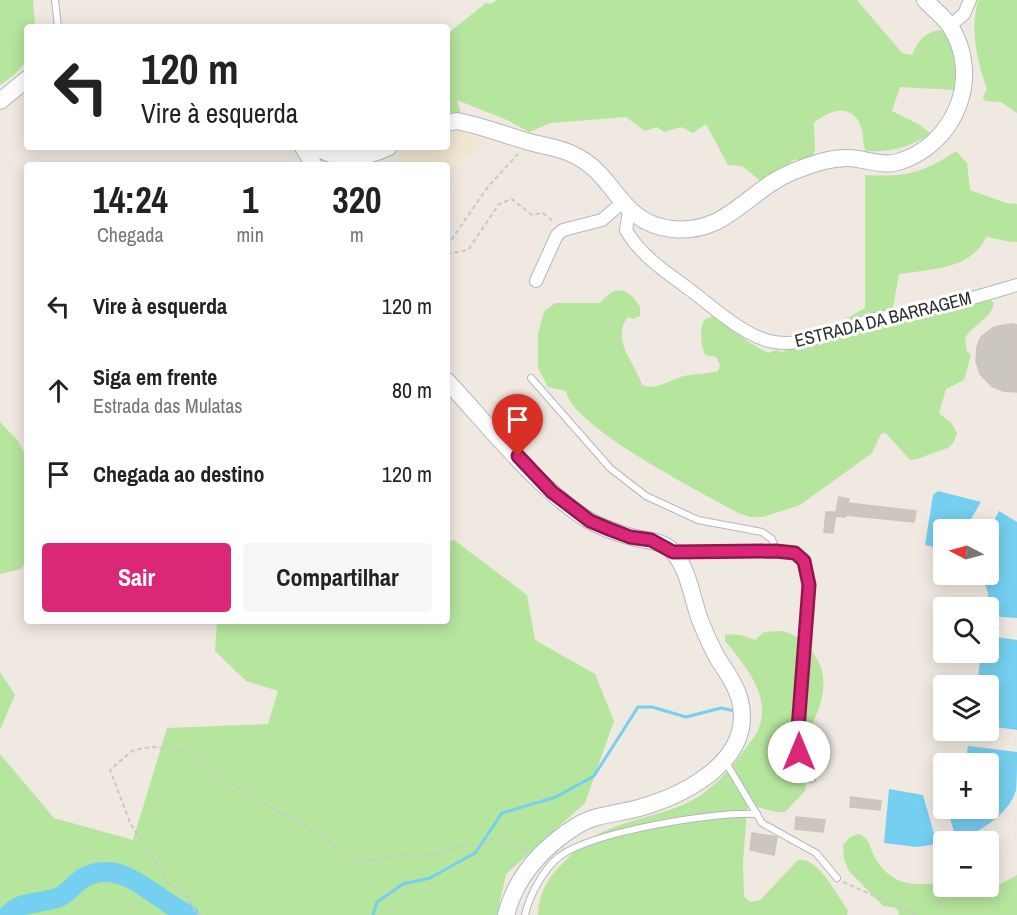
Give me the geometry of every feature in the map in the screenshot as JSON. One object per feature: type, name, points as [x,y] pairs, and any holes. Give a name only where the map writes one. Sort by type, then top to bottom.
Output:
[{"type":"street","points":[[450,122],[457,121],[474,125],[575,155],[597,170],[626,207],[651,224],[671,229],[702,229],[720,221],[779,179],[804,168],[843,158],[886,164],[907,158],[939,138],[956,114],[961,100],[965,71],[960,48],[950,26],[926,0]]},
{"type":"street","points":[[950,26],[964,14],[970,0]]},
{"type":"street","points":[[0,100],[24,81]]},
{"type":"street","points":[[313,160],[335,157],[362,158],[382,150]]},
{"type":"street","points":[[536,281],[557,236],[563,230],[602,220],[626,207]]},
{"type":"street","name":"ESTRADA DA BARRAGEM","points":[[626,207],[626,230],[653,260],[680,283],[745,330],[756,337],[777,342],[789,343],[814,338],[877,319],[920,311],[1017,285]]},
{"type":"street","points":[[450,384],[552,492],[578,512],[609,529],[630,537],[651,540],[673,552],[684,573],[709,639],[722,665],[730,675],[742,710],[743,724],[740,736],[713,772],[666,798],[638,808],[592,818],[578,825],[538,857],[517,885],[506,915]]},
{"type":"lane","points":[[55,0],[58,24]]},
{"type":"lane","points":[[531,378],[610,468],[646,496],[698,520],[762,532],[772,539],[776,551]]},
{"type":"lane","points":[[673,552],[776,551],[795,553],[804,561],[808,570],[809,585],[797,742],[799,752],[812,778]]},
{"type":"lane","points":[[724,760],[756,814],[769,828],[804,844],[816,853],[837,879]]},
{"type":"lane","points":[[525,915],[545,874],[557,858],[576,846],[618,833],[711,816],[736,813],[756,814]]},
{"type":"path","points":[[450,242],[487,188],[529,142]]},
{"type":"path","points":[[450,253],[468,250],[499,204],[512,199],[532,215],[543,213],[563,230]]},
{"type":"path","points":[[201,915],[196,913],[186,896],[167,882],[131,825],[123,808],[110,770],[132,751],[156,747],[182,750],[196,755],[230,783],[316,833],[353,859],[364,861],[420,853],[431,856],[459,846],[486,844],[495,837],[504,836],[514,845],[538,857]]},
{"type":"path","points":[[837,879],[917,915]]},
{"type":"shaded area","points":[[458,130],[486,142],[458,164],[450,182],[450,162],[395,162],[399,153],[406,150],[450,150],[450,133]]},
{"type":"green space","points":[[0,0],[33,0],[35,24],[24,24],[24,63],[14,75],[0,85]]},
{"type":"green space","points":[[497,0],[857,0],[902,53],[912,55],[923,38],[941,30],[956,51],[958,58],[956,90],[900,87],[892,111],[920,125],[931,134],[892,150],[866,151],[861,127],[852,114],[840,111],[826,115],[814,123],[813,157],[801,162],[795,159],[763,183],[742,166],[728,165],[706,124],[693,133],[681,127],[664,132],[657,127],[645,131],[626,117],[551,123],[529,132],[507,120],[457,100],[461,114],[453,115],[450,112],[450,32],[486,3],[491,4]]},
{"type":"green space","points":[[978,0],[1017,0],[1017,113],[1001,102],[985,101],[983,97],[987,89],[980,67],[975,34]]},
{"type":"green space","points":[[956,151],[967,163],[970,190],[1006,203],[1017,204],[1017,242],[986,237],[971,256],[960,262],[937,269],[899,274],[893,307],[910,319],[989,298],[994,303],[990,313],[965,338],[967,351],[971,355],[964,380],[946,389],[939,413],[952,424],[957,433],[954,442],[949,447],[919,459],[910,460],[886,433],[881,434],[872,453],[800,505],[763,517],[750,517],[738,513],[670,475],[614,441],[574,406],[566,391],[548,387],[538,368],[538,334],[544,312],[555,303],[600,303],[611,293],[621,290],[630,295],[640,307],[640,316],[633,319],[628,317],[623,326],[623,343],[642,385],[653,387],[679,377],[718,371],[720,365],[716,357],[705,355],[701,338],[704,320],[717,314],[747,341],[768,353],[776,350],[782,352],[798,346],[865,308],[865,175],[913,172],[933,165]]},
{"type":"green space","points":[[0,422],[18,441],[24,452],[24,564],[21,569],[0,574]]},
{"type":"green space","points":[[454,540],[527,595],[535,640],[595,674],[614,721],[585,803],[506,874],[497,915],[0,915],[0,754],[54,818],[133,840],[167,728],[268,724],[278,691],[246,681],[215,651],[217,624],[450,624],[450,541]]},
{"type":"green space","points":[[781,631],[800,639],[814,654],[822,674],[823,694],[817,713],[798,753],[798,765],[806,784],[805,791],[785,812],[756,807],[747,808],[743,863],[744,896],[750,902],[760,900],[798,860],[806,861],[813,864],[826,878],[848,910],[847,915],[538,915],[544,888],[551,876],[586,842],[602,832],[693,800],[708,790],[728,771],[757,733],[762,718],[762,705],[754,682],[725,641],[725,634],[741,635],[755,640],[764,632]]},
{"type":"green space","points":[[0,672],[15,695],[0,730]]},
{"type":"green space","points":[[859,834],[863,836],[881,866],[895,879],[912,884],[933,883],[933,897],[999,897],[999,885],[1017,875],[1017,915],[898,915],[896,908],[883,906],[849,871],[844,859],[843,845],[850,837]]},
{"type":"water","points":[[938,491],[981,502],[971,519],[933,519],[933,547],[925,545],[933,495]]},
{"type":"water","points":[[999,511],[1017,522],[1017,618],[999,617],[999,597],[988,597],[985,585],[999,585],[999,519],[995,519]]},
{"type":"water","points":[[999,637],[1017,640],[1017,730],[999,727],[999,675],[978,675],[980,663],[999,663]]},
{"type":"water","points":[[968,746],[1017,752],[1016,790],[1007,807],[999,816],[999,753],[967,753]]},
{"type":"water","points":[[889,789],[923,795],[933,831],[933,845],[917,847],[884,843]]},
{"type":"water","points":[[950,819],[995,819],[978,831],[954,831]]},
{"type":"building","points":[[1017,325],[1017,392],[1003,391],[992,386],[980,374],[976,361],[977,347],[981,337],[994,327]]},
{"type":"building","points":[[839,497],[849,499],[848,503],[916,511],[914,522],[846,515],[845,517],[835,516]]},
{"type":"building","points":[[826,512],[836,512],[833,533],[824,532]]},
{"type":"building","points":[[851,797],[881,801],[880,810],[850,807]]},
{"type":"building","points":[[796,817],[825,820],[823,832],[795,829]]},
{"type":"building","points":[[752,833],[777,837],[774,855],[750,850]]},
{"type":"waterway","points":[[373,915],[377,902],[403,884],[430,878],[475,853],[502,813],[556,797],[594,776],[638,707],[652,707],[686,717],[721,708],[735,711]]},
{"type":"waterway","points":[[8,915],[25,904],[59,897],[81,879],[99,872],[127,877],[189,915]]},
{"type":"route","points":[[518,456],[552,492],[590,521],[630,537],[651,540],[673,552],[776,551],[795,553],[804,561],[808,570],[809,585],[797,742],[799,752]]}]
